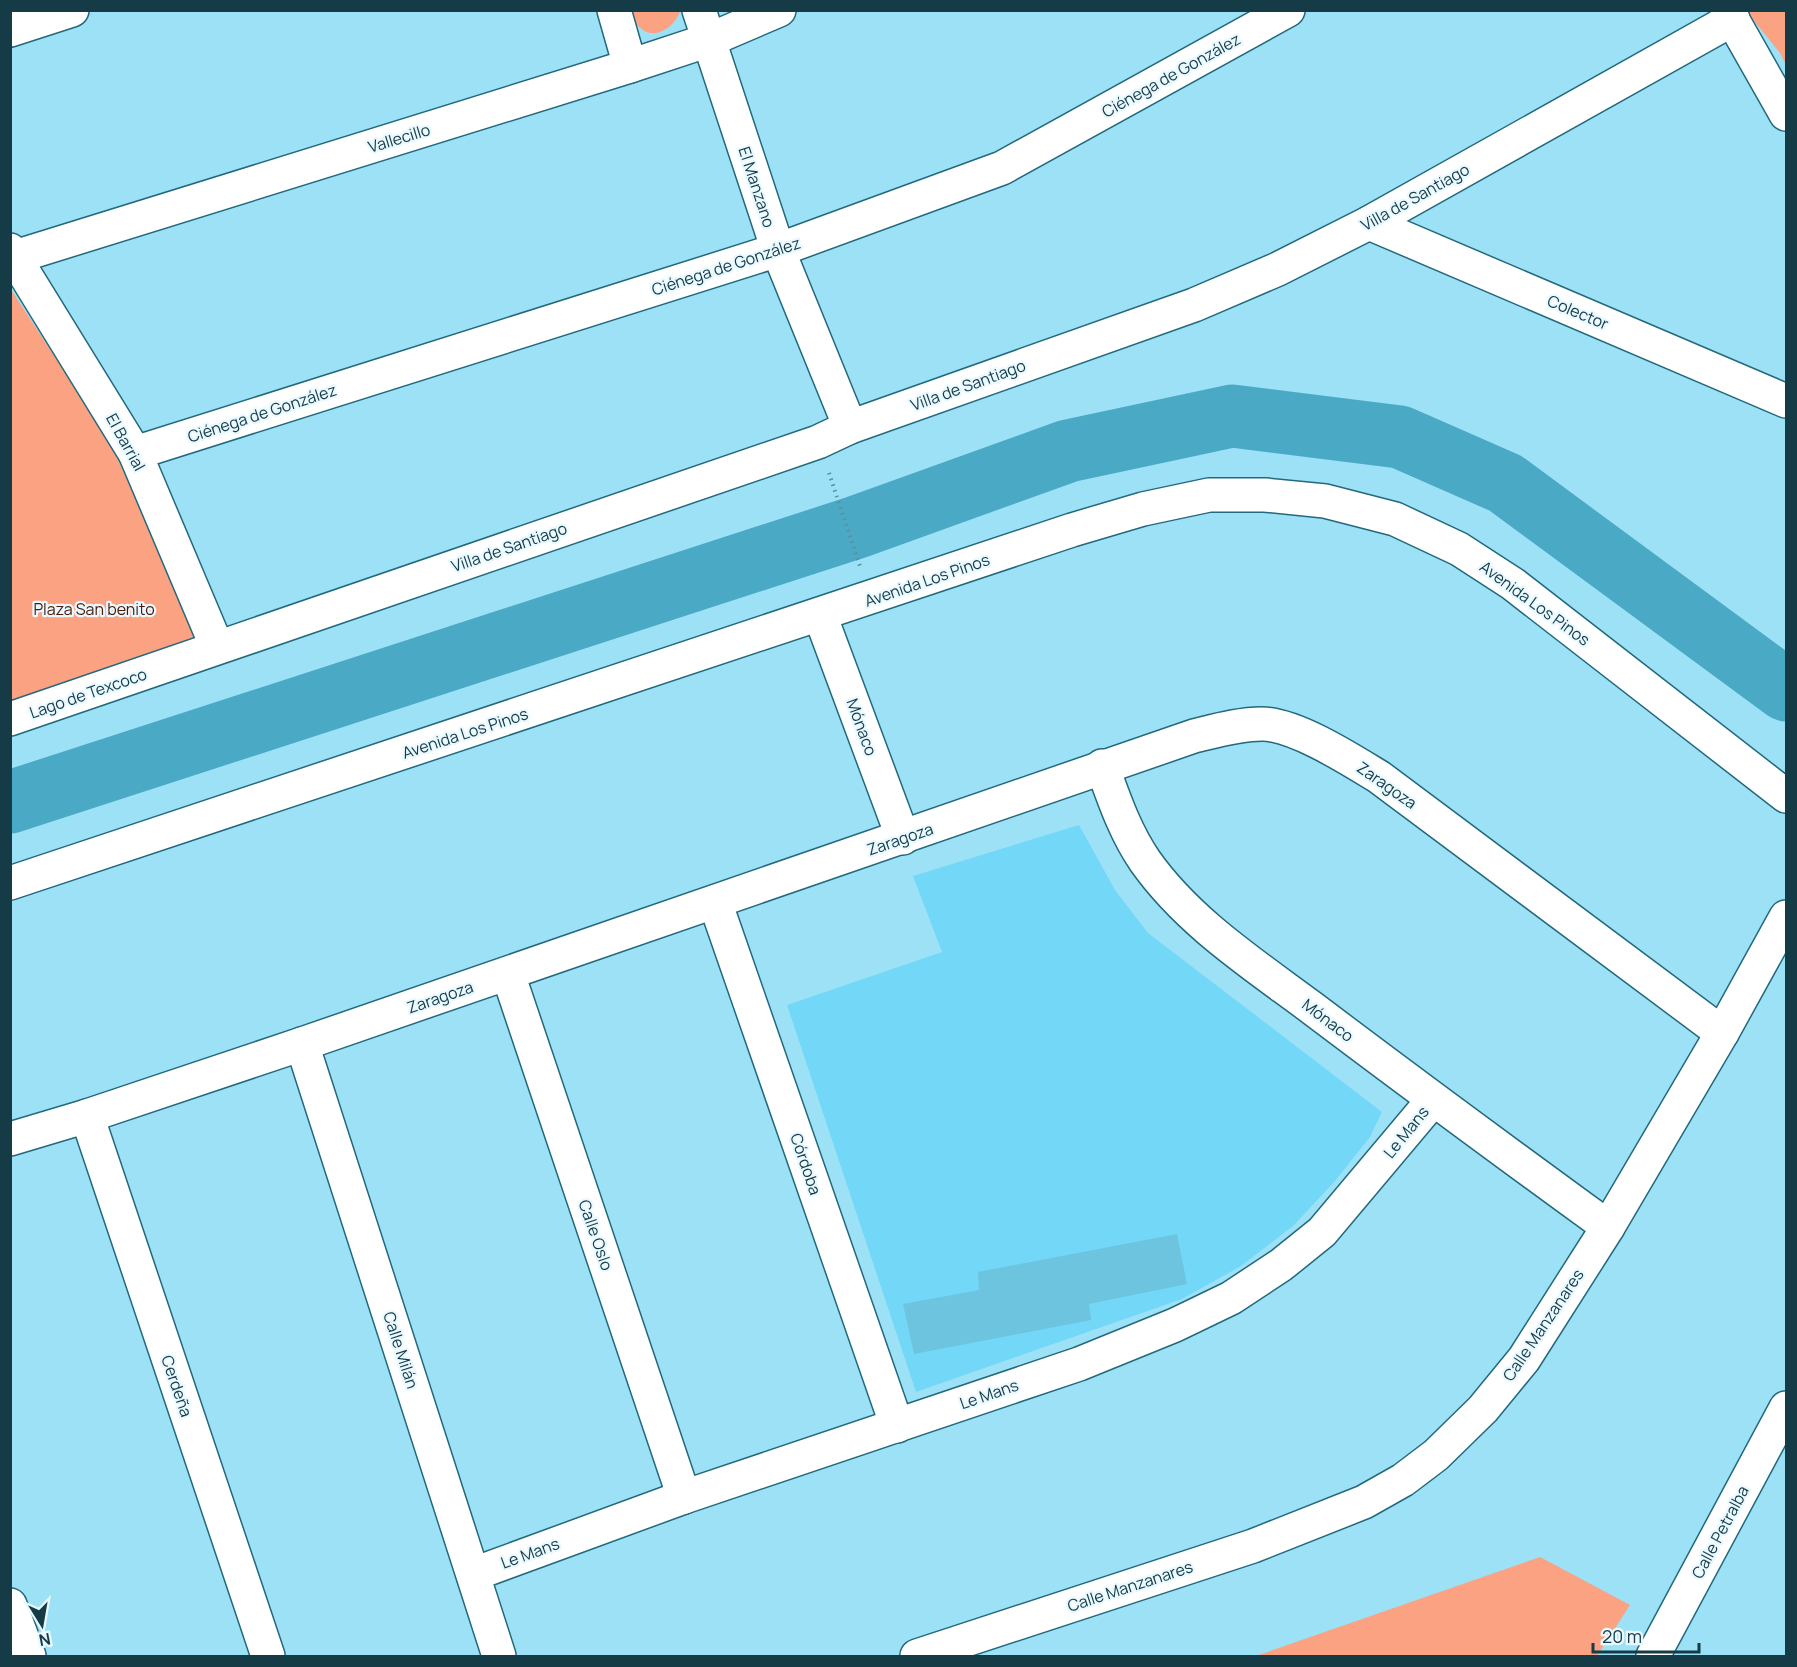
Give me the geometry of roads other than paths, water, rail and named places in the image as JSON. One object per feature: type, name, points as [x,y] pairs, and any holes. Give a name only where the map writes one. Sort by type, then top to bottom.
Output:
[{"type":"street","points":[[10,30],[72,10]]},
{"type":"street","points":[[614,10],[630,66]]},
{"type":"street","name":"Vallecillo","points":[[13,254],[630,66],[704,25],[779,10]]},
{"type":"street","name":"Ciénega de González","points":[[135,453],[778,250],[1002,168],[1288,10]]},
{"type":"street","points":[[1730,15],[1786,114]]},
{"type":"street","name":"Villa de Santiago","points":[[165,667],[217,647],[818,441],[850,427],[1194,305],[1278,269],[1369,223],[1730,15]]},
{"type":"street","name":"El Manzano","points":[[704,25],[778,250],[850,427]]},
{"type":"street","name":"Colector","points":[[1369,223],[1786,401]]},
{"type":"street","name":"El Barrial","points":[[13,254],[135,453],[217,647]]},
{"type":"street","name":"Avenida Los Pinos","points":[[10,883],[1072,530],[1143,509],[1209,495],[1265,495],[1325,501],[1395,519],[1459,549],[1514,584],[1786,796]]},
{"type":"street","name":"Mónaco","points":[[820,615],[903,838]]},
{"type":"street","name":"Lago de Texcoco","points":[[10,719],[165,667]]},
{"type":"street","name":"Zaragoza","points":[[10,1138],[87,1116],[508,974],[903,838],[1102,766],[1194,736],[1263,723],[1298,732],[1379,777],[1722,1033]]},
{"type":"street","name":"Mónaco","points":[[1102,766],[1130,838],[1145,862],[1176,899],[1211,931],[1432,1100],[1608,1227]]},
{"type":"street","name":"Córdoba","points":[[715,902],[897,1425]]},
{"type":"street","name":"Calle Manzanares","points":[[917,1656],[1253,1545],[1364,1502],[1403,1480],[1436,1455],[1483,1409],[1524,1359],[1608,1227],[1722,1033],[1786,917]]},
{"type":"street","name":"Calle Oslo","points":[[508,974],[684,1497]]},
{"type":"street","name":"Calle Milán","points":[[302,1044],[499,1656]]},
{"type":"street","name":"Le Mans","points":[[474,1574],[684,1497],[1079,1364],[1175,1325],[1231,1298],[1281,1264],[1322,1232],[1432,1100]]},
{"type":"street","name":"Cerdeña","points":[[87,1116],[268,1656]]},
{"type":"street","name":"Calle Petralba","points":[[1653,1656],[1786,1408]]},
{"type":"street","points":[[10,1605],[29,1656]]},
{"type":"waterway","points":[[10,802],[857,527],[1068,451],[1232,416],[1400,437],[1505,483],[1786,690]]},
{"type":"park label","name":"Plaza San benito","points":[[94,609]]}]
